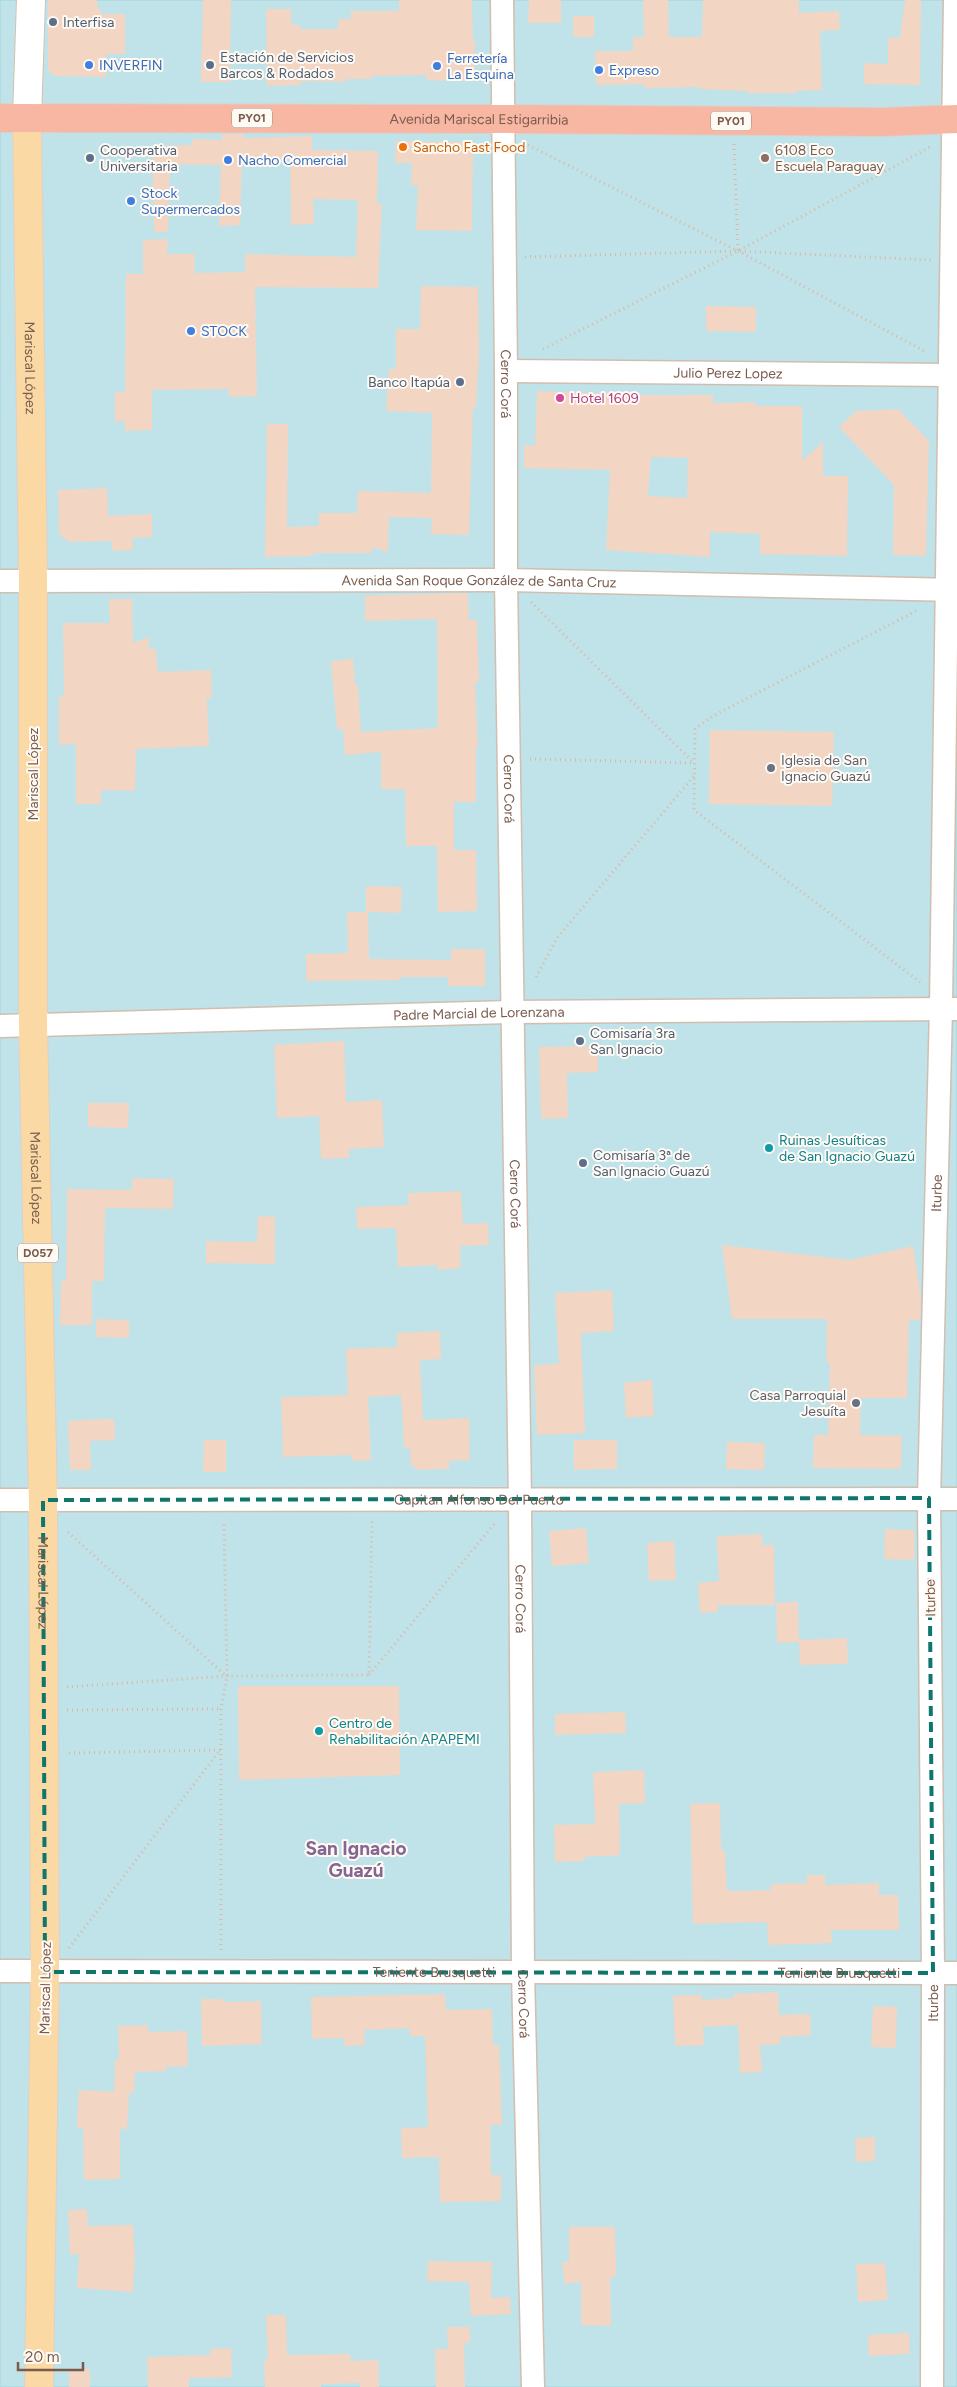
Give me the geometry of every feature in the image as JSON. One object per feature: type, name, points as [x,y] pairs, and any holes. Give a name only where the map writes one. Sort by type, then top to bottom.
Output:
[{"type":"highway","name":"Avenida Mariscal Estigarribia","points":[[0,118],[883,122],[955,120]]},
{"type":"main road","name":"Mariscal López","points":[[31,0],[27,118],[33,580],[33,1025],[43,1500],[45,1972],[39,2387]]},
{"type":"street","name":"Cerro Corá","points":[[502,0],[506,580],[520,1500],[523,1972],[533,2387]]},
{"type":"street","name":"Iturbe","points":[[932,2387],[933,1973],[929,1498],[949,1008],[952,590],[950,375],[955,120],[955,0]]},
{"type":"street","name":"Julio Perez Lopez","points":[[506,371],[950,375]]},
{"type":"street","name":"Avenida San Roque González de Santa Cruz","points":[[0,580],[506,580],[952,590]]},
{"type":"street","name":"Padre Marcial de Lorenzana","points":[[0,1026],[512,1012],[949,1008]]},
{"type":"street","name":"Capitan Alfonso Del Puerto","points":[[0,1500],[957,1498]]},
{"type":"street","name":"Teniente Brusquetti","points":[[0,1971],[957,1973]]},
{"type":"path","points":[[523,142],[738,251],[932,355]]},
{"type":"path","points":[[734,143],[738,251]]},
{"type":"path","points":[[536,353],[738,251],[933,145]]},
{"type":"path","points":[[524,258],[738,251],[934,260]]},
{"type":"path","points":[[530,600],[694,763]]},
{"type":"path","points":[[917,611],[713,716],[695,729],[694,810],[920,983]]},
{"type":"path","points":[[510,761],[542,759],[694,763]]},
{"type":"path","points":[[536,977],[558,938],[694,776]]},
{"type":"path","points":[[370,1675],[498,1520]]},
{"type":"path","points":[[370,1675],[372,1521]]},
{"type":"path","points":[[221,1955],[221,1709],[227,1676],[224,1524]]},
{"type":"path","points":[[64,1528],[227,1676]]},
{"type":"path","points":[[67,1686],[227,1676],[370,1675]]},
{"type":"path","points":[[66,1710],[221,1709]]},
{"type":"path","points":[[66,1753],[221,1750]]},
{"type":"path","points":[[66,1953],[221,1750]]},
{"type":"highlighted area","points":[[929,1498],[933,1973],[45,1972],[43,1500]]},
{"type":"water","points":[[0,0],[957,0],[957,2387],[0,2387]]},
{"type":"building","points":[[48,0],[97,0],[98,9],[101,9],[101,14],[125,14],[125,54],[106,54],[106,77],[54,76],[48,70]]},
{"type":"building","points":[[203,0],[231,0],[230,82],[201,82]]},
{"type":"building","points":[[399,0],[472,0],[473,40],[475,40],[475,81],[426,80],[427,75],[371,76],[371,79],[346,79],[346,82],[301,81],[301,85],[267,86],[266,9],[291,9],[291,24],[300,25],[300,29],[338,29],[338,19],[351,19],[351,11],[399,11]]},
{"type":"building","points":[[529,0],[561,0],[561,23],[528,23]]},
{"type":"building","points":[[643,0],[668,0],[669,37],[702,37],[703,0],[799,0],[799,13],[839,11],[840,30],[820,31],[822,90],[797,91],[797,93],[747,93],[747,91],[700,89],[700,87],[644,88],[644,84],[596,85],[595,51],[633,51],[633,37],[644,37]]},
{"type":"building","points":[[905,0],[921,0],[920,85],[864,84],[864,63],[888,64],[888,38],[900,38]]},
{"type":"building","points":[[573,16],[594,16],[594,37],[573,37]]},
{"type":"building","points":[[222,134],[243,134],[243,138],[312,136],[312,150],[378,151],[377,204],[382,204],[378,288],[255,287],[257,396],[229,397],[229,389],[152,390],[152,430],[125,431],[125,421],[115,422],[115,392],[125,392],[126,274],[143,274],[143,240],[168,239],[167,254],[195,254],[194,273],[245,272],[245,254],[356,257],[358,200],[313,199],[314,224],[291,225],[290,160],[242,161],[240,225],[219,226],[221,165],[170,164],[168,232],[154,232],[152,146],[192,145],[192,139],[222,140]]},
{"type":"building","points":[[396,141],[473,142],[472,231],[416,230],[418,186],[411,185],[412,163],[395,163]]},
{"type":"building","points":[[421,286],[478,287],[479,357],[476,408],[473,408],[469,535],[431,534],[432,518],[389,517],[388,552],[372,547],[372,553],[313,553],[313,556],[265,557],[267,424],[288,424],[287,527],[319,526],[319,513],[357,513],[358,491],[431,493],[432,413],[386,411],[389,369],[396,369],[396,329],[420,329]]},
{"type":"building","points":[[706,306],[756,307],[756,332],[706,331]]},
{"type":"building","points":[[537,391],[638,395],[713,395],[713,403],[755,402],[755,406],[802,406],[802,461],[823,442],[823,476],[848,476],[847,556],[760,554],[760,534],[710,532],[710,557],[606,550],[610,470],[524,468],[524,445],[535,446]],"holes":[[[651,457],[688,458],[687,498],[648,496]]]},
{"type":"building","points":[[898,409],[929,441],[926,556],[893,555],[894,485],[839,427],[856,411]]},
{"type":"building","points":[[107,488],[108,516],[152,514],[152,537],[132,538],[133,550],[112,551],[112,541],[69,542],[59,534],[58,490]]},
{"type":"building","points":[[468,593],[469,620],[477,620],[479,682],[475,682],[478,746],[476,747],[476,802],[454,802],[454,850],[476,850],[477,911],[438,912],[437,846],[406,846],[405,789],[381,789],[381,752],[345,755],[343,729],[337,729],[331,661],[353,659],[355,685],[358,685],[361,732],[438,728],[437,619],[365,621],[365,596]]},
{"type":"building","points":[[109,599],[132,599],[133,643],[149,637],[149,649],[156,649],[158,672],[211,670],[212,698],[207,698],[209,746],[136,749],[135,791],[101,790],[101,804],[76,804],[76,744],[59,745],[59,696],[64,696],[63,623],[110,623]]},
{"type":"building","name":"Iglesia de San Ignacio Guazú","points":[[710,730],[834,732],[832,806],[709,804]]},
{"type":"building","points":[[366,886],[402,887],[401,913],[368,912],[369,959],[451,960],[451,949],[485,949],[485,986],[448,986],[448,977],[400,977],[400,980],[306,981],[306,954],[348,953],[347,912],[366,912]]},
{"type":"building","points":[[344,1041],[346,1102],[382,1100],[384,1147],[349,1149],[349,1158],[321,1159],[319,1116],[277,1118],[274,1045]]},
{"type":"building","points":[[598,1046],[598,1072],[567,1073],[568,1118],[541,1119],[539,1047]]},
{"type":"building","points":[[88,1103],[129,1103],[128,1128],[88,1127]]},
{"type":"building","points":[[132,1178],[174,1179],[173,1209],[105,1208],[104,1281],[92,1281],[92,1325],[60,1325],[61,1281],[66,1281],[67,1189],[132,1190]]},
{"type":"building","points":[[461,1191],[463,1224],[488,1223],[489,1245],[460,1246],[461,1268],[438,1270],[438,1265],[398,1267],[396,1228],[357,1229],[356,1207],[409,1205],[408,1193]]},
{"type":"building","points":[[258,1216],[275,1217],[275,1264],[206,1263],[206,1241],[257,1242]]},
{"type":"building","points":[[722,1245],[850,1260],[913,1246],[921,1297],[920,1320],[909,1320],[907,1398],[861,1398],[860,1435],[902,1436],[901,1469],[813,1468],[814,1435],[828,1435],[830,1362],[826,1362],[827,1319],[732,1319]]},
{"type":"building","points":[[612,1290],[614,1331],[581,1333],[585,1433],[537,1435],[534,1365],[559,1364],[555,1293]]},
{"type":"building","points":[[96,1319],[129,1320],[129,1338],[96,1337]]},
{"type":"building","points":[[440,1331],[441,1359],[420,1360],[423,1420],[469,1418],[470,1460],[449,1461],[449,1469],[415,1470],[415,1465],[410,1465],[410,1448],[404,1448],[401,1395],[368,1397],[371,1460],[352,1461],[351,1455],[283,1457],[281,1397],[348,1395],[346,1349],[397,1347],[397,1333]]},
{"type":"building","points":[[652,1380],[654,1416],[626,1418],[624,1383]]},
{"type":"building","points":[[114,1419],[115,1440],[90,1441],[91,1470],[70,1470],[68,1421]]},
{"type":"building","points":[[204,1440],[226,1440],[226,1472],[203,1472]]},
{"type":"building","points":[[574,1440],[617,1440],[617,1469],[574,1470]]},
{"type":"building","points":[[727,1442],[765,1443],[764,1470],[726,1469]]},
{"type":"building","points":[[586,1528],[589,1563],[552,1566],[549,1531]]},
{"type":"building","points":[[885,1529],[914,1530],[914,1560],[884,1559]]},
{"type":"building","points":[[762,1534],[762,1545],[774,1545],[775,1605],[718,1605],[718,1612],[700,1613],[698,1583],[719,1581],[717,1536]]},
{"type":"building","points":[[674,1541],[676,1580],[649,1581],[647,1543]]},
{"type":"building","points":[[798,1602],[799,1640],[847,1638],[848,1664],[800,1665],[799,1642],[777,1643],[776,1603]]},
{"type":"building","name":"Centro de Rehabilitación APAPEMI","points":[[238,1686],[399,1686],[400,1775],[239,1780]]},
{"type":"building","points":[[625,1712],[626,1733],[555,1735],[555,1714]]},
{"type":"building","points":[[644,1770],[645,1803],[619,1804],[620,1855],[584,1857],[584,1861],[555,1862],[554,1825],[595,1824],[593,1772]]},
{"type":"building","points":[[720,1803],[721,1850],[725,1850],[727,1891],[771,1890],[771,1884],[807,1883],[807,1875],[825,1875],[825,1885],[879,1883],[879,1895],[898,1895],[899,1930],[831,1930],[832,1943],[768,1945],[767,1922],[693,1924],[690,1804]]},
{"type":"building","points":[[778,1992],[779,2015],[810,2014],[811,2035],[780,2037],[780,2044],[760,2045],[762,2072],[740,2073],[738,2025],[703,2027],[704,2045],[675,2046],[673,1996],[702,1995],[702,2000],[734,1998],[734,1994]]},
{"type":"building","points":[[445,1994],[446,2010],[492,2009],[493,2045],[499,2045],[502,2125],[490,2125],[491,2175],[501,2175],[501,2201],[440,2202],[439,2157],[402,2158],[401,2128],[428,2127],[425,2036],[410,2036],[409,2028],[364,2030],[365,2045],[344,2046],[344,2038],[312,2039],[311,1997]]},
{"type":"building","points":[[201,1999],[223,1999],[223,2002],[261,2001],[262,2044],[202,2046]]},
{"type":"building","points":[[873,2006],[897,2007],[896,2048],[871,2047]]},
{"type":"building","points":[[148,2025],[148,2032],[187,2031],[188,2066],[166,2067],[166,2071],[135,2072],[134,2093],[129,2093],[127,2129],[120,2129],[120,2179],[84,2180],[83,2128],[77,2128],[79,2090],[114,2092],[115,2060],[119,2060],[118,2026]]},
{"type":"building","points":[[875,2137],[875,2161],[856,2162],[855,2138]]},
{"type":"building","points":[[87,2209],[88,2226],[133,2225],[135,2258],[133,2292],[77,2288],[79,2254],[70,2255],[68,2210]]},
{"type":"building","points":[[569,2227],[615,2227],[616,2276],[610,2277],[611,2326],[581,2325],[581,2282],[565,2284],[562,2263],[569,2261]]},
{"type":"building","points":[[428,2261],[492,2262],[491,2298],[510,2297],[511,2314],[471,2316],[469,2282],[427,2281]]},
{"type":"building","points":[[885,2263],[888,2300],[858,2302],[856,2264]]},
{"type":"building","points":[[266,2315],[286,2315],[287,2355],[350,2354],[351,2361],[378,2360],[379,2387],[360,2387],[360,2383],[321,2384],[321,2387],[265,2387],[264,2360],[268,2360]]},
{"type":"building","points":[[447,2327],[470,2327],[470,2343],[464,2343],[465,2387],[436,2387],[435,2349],[448,2349]]},
{"type":"building","points":[[909,2333],[910,2354],[869,2356],[868,2335]]},
{"type":"building","points":[[231,2348],[232,2377],[189,2378],[189,2387],[148,2387],[147,2357],[210,2355],[210,2349]]},
{"type":"building","points":[[69,2369],[90,2369],[90,2387],[69,2387]]},
{"type":"place","name":"Interfisa","points":[[53,22]]},
{"type":"place","name":"INVERFIN","points":[[89,65]]},
{"type":"place","name":"Estación de Servicios Barcos & Rodados","points":[[210,65]]},
{"type":"place","name":"Ferretería La Esquina","points":[[437,66]]},
{"type":"place","name":"Expreso","points":[[599,70]]},
{"type":"place","name":"Sancho Fast Food","points":[[403,147]]},
{"type":"place","name":"Cooperativa Universitaria","points":[[90,158]]},
{"type":"place","name":"6108 Eco Escuela Paraguay","points":[[765,158]]},
{"type":"place","name":"Nacho Comercial","points":[[228,160]]},
{"type":"place","name":"Stock Supermercados","points":[[131,201]]},
{"type":"place","name":"STOCK","points":[[191,331]]},
{"type":"place","name":"Banco Itapúa","points":[[460,382]]},
{"type":"place","name":"Hotel 1609","points":[[560,398]]},
{"type":"place","name":"Iglesia de San Ignacio Guazú","points":[[771,768]]},
{"type":"place","name":"Comisaría 3ra San Ignacio","points":[[580,1041]]},
{"type":"place","name":"Ruinas Jesuíticas de San Ignacio Guazú","points":[[769,1148]]},
{"type":"place","name":"Comisaría 3ª de San Ignacio Guazú","points":[[583,1163]]},
{"type":"place","name":"Casa Parroquial Jesuíta","points":[[856,1403]]},
{"type":"place","name":"Centro de Rehabilitación APAPEMI","points":[[319,1731]]},
{"type":"district","name":"San Ignacio Guazú","points":[[356,1859]]}]
